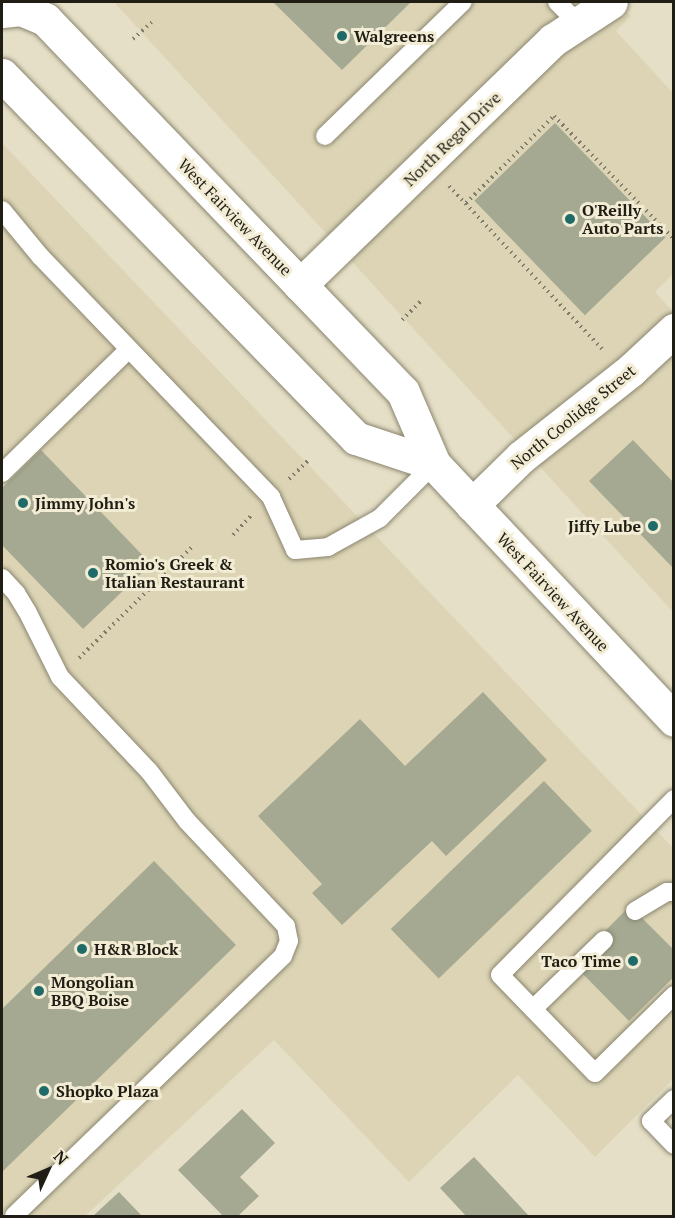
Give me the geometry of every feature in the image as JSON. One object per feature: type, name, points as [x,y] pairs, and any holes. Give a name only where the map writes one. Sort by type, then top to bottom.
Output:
[{"type":"main road","name":"North Regal Drive","points":[[300,285],[553,40],[568,13],[611,2]]},
{"type":"main road","name":"West Fairview Avenue","points":[[2,11],[21,9],[45,19],[403,392],[434,464],[674,720]]},
{"type":"main road","name":"West Fairview Avenue","points":[[2,75],[356,438],[434,464]]},
{"type":"main road","name":"North Coolidge Street","points":[[472,505],[521,457],[631,370],[674,330]]},
{"type":"lane","points":[[325,136],[463,2]]},
{"type":"lane","points":[[2,210],[40,256],[271,498],[295,550],[328,547],[380,518],[434,464]]},
{"type":"lane","points":[[2,473],[128,350]]},
{"type":"lane","points":[[2,578],[16,593],[27,611],[60,677],[149,771],[187,821],[286,926],[289,941],[283,957],[14,1216]]},
{"type":"lane","points":[[674,800],[500,975],[595,1073],[674,995]]},
{"type":"lane","points":[[635,911],[667,892],[674,892]]},
{"type":"lane","points":[[533,1010],[604,940]]},
{"type":"lane","points":[[671,1139],[651,1121],[674,1099]]},
{"type":"path","points":[[133,39],[152,22]]},
{"type":"path","points":[[466,203],[554,117],[674,239]]},
{"type":"path","points":[[447,184],[602,350]]},
{"type":"path","points":[[486,236],[492,231]]},
{"type":"path","points":[[402,320],[422,300]]},
{"type":"path","points":[[286,482],[309,460]]},
{"type":"path","points":[[233,535],[258,510]]},
{"type":"path","points":[[77,661],[192,547]]},
{"type":"shaded area","points":[[114,2],[617,2],[631,16],[616,31],[673,93],[673,274],[655,292],[673,312],[673,612]]},
{"type":"shaded area","points":[[2,143],[673,848],[673,1079],[595,1157],[518,1075],[409,1182],[274,1040],[85,1216],[2,1216]]},
{"type":"building","name":"Walgreens","points":[[273,2],[411,2],[342,70]]},
{"type":"building","name":"O'Reilly Auto Parts","points":[[555,123],[665,237],[585,315],[474,201]]},
{"type":"building","name":"Jiffy Lube","points":[[633,440],[674,483],[674,569],[589,481]]},
{"type":"building","points":[[41,450],[151,564],[83,629],[2,545],[2,488]]},
{"type":"building","points":[[483,692],[547,760],[446,856],[432,841],[342,925],[312,893],[322,884],[258,816],[360,719],[405,766]]},
{"type":"building","points":[[544,781],[592,831],[439,979],[391,929]]},
{"type":"building","name":"Shopko Plaza","points":[[154,861],[236,945],[2,1172],[2,1009]]},
{"type":"building","name":"Taco Time","points":[[630,906],[674,950],[674,977],[629,1021],[581,972],[600,936]]},
{"type":"building","points":[[242,1109],[275,1143],[240,1177],[259,1196],[238,1216],[223,1216],[178,1170]]},
{"type":"building","points":[[474,1157],[529,1216],[466,1216],[440,1188]]},
{"type":"building","points":[[119,1192],[142,1216],[93,1216]]},
{"type":"place","name":"Walgreens","points":[[342,36]]},
{"type":"place","name":"O'Reilly Auto Parts","points":[[570,219]]},
{"type":"place","name":"Jimmy John's","points":[[23,503]]},
{"type":"place","name":"Jiffy Lube","points":[[653,526]]},
{"type":"place","name":"Romio's Greek & Italian Restaurant","points":[[93,573]]},
{"type":"place","name":"H&R Block","points":[[82,949]]},
{"type":"place","name":"Taco Time","points":[[633,961]]},
{"type":"place","name":"Mongolian BBQ Boise","points":[[39,991]]},
{"type":"place","name":"Shopko Plaza","points":[[44,1091]]}]
